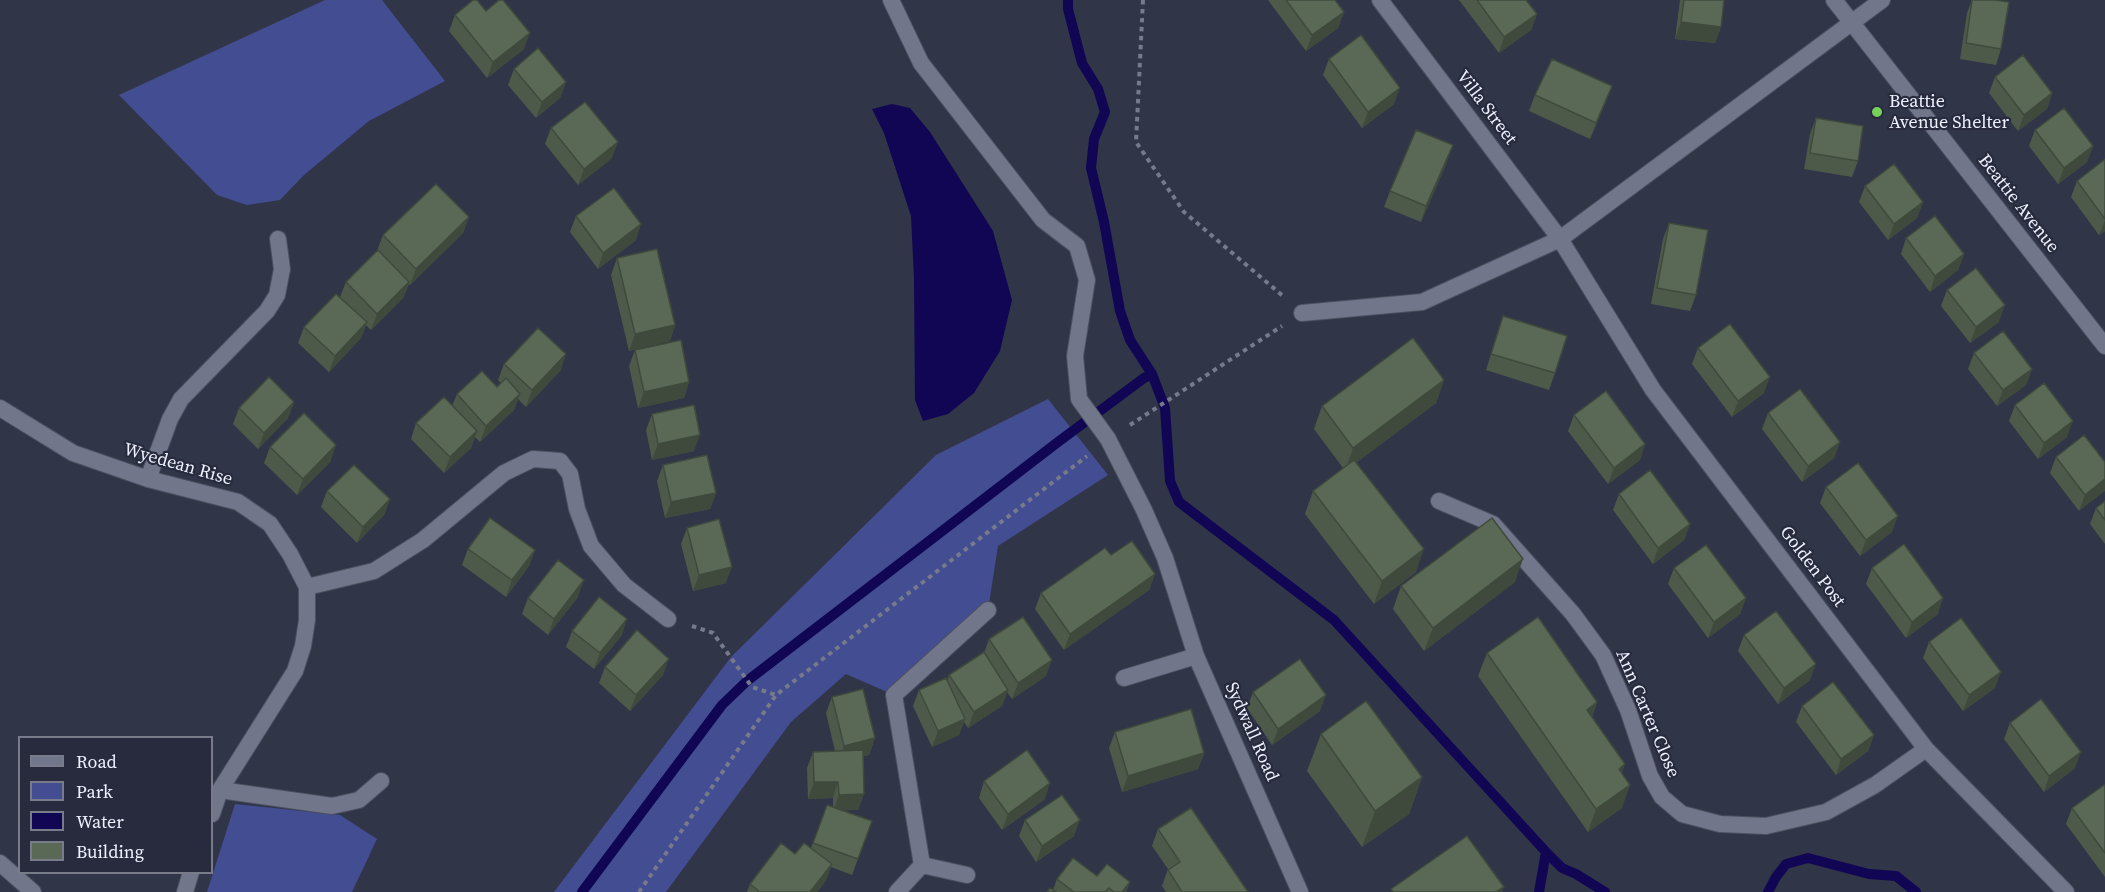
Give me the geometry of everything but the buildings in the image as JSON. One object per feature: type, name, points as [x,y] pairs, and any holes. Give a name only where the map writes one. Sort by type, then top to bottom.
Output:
[{"type":"street","name":"Sydwall Road","points":[[891,0],[921,63],[1043,220],[1077,246],[1087,280],[1075,356],[1079,399],[1107,438],[1144,510],[1165,558],[1196,656],[1300,892]]},
{"type":"street","name":"Villa Street","points":[[1380,0],[1560,239]]},
{"type":"street","name":"Beattie Avenue","points":[[1834,0],[2105,346]]},
{"type":"street","points":[[1302,312],[1422,302],[1560,239],[1882,0]]},
{"type":"street","points":[[148,479],[170,419],[181,399],[267,311],[277,295],[282,270],[278,239]]},
{"type":"street","name":"Golden Post","points":[[1560,239],[1653,390],[1926,748],[2066,892]]},
{"type":"street","name":"Wyedean Rise","points":[[0,408],[73,453],[148,479],[238,502],[270,524],[290,554],[307,587],[307,620],[303,646],[295,671],[220,790],[213,811]]},
{"type":"street","points":[[307,587],[374,571],[423,540],[504,473],[533,459],[560,461],[570,474],[577,509],[591,546],[624,585],[668,619]]},
{"type":"street","name":"Ann Carter Close","points":[[1439,501],[1493,524],[1573,614],[1607,664],[1628,710],[1650,776],[1662,797],[1682,814],[1719,824],[1766,826],[1826,812],[1875,785],[1926,748]]},
{"type":"street","points":[[922,865],[894,695],[988,610]]},
{"type":"street","points":[[1124,678],[1196,656]]},
{"type":"street","points":[[220,790],[332,806],[359,800],[381,781]]},
{"type":"street","points":[[0,863],[33,892]]},
{"type":"street","points":[[922,865],[967,875]]},
{"type":"street","points":[[897,892],[922,865]]},
{"type":"street","points":[[185,892],[191,874]]},
{"type":"path","points":[[639,892],[776,695],[1107,438],[1144,417],[1302,312],[1184,212],[1136,142],[1143,0]]},
{"type":"path","points":[[668,619],[713,633],[752,687],[776,695]]},
{"type":"green space","points":[[325,0],[382,0],[445,81],[369,121],[304,175],[280,200],[247,205],[217,195],[119,95]]},
{"type":"green space","points":[[1048,399],[1108,475],[998,546],[988,610],[894,695],[846,674],[791,722],[666,892],[554,892],[731,657],[936,455]]},
{"type":"green space","points":[[235,804],[340,815],[377,839],[352,892],[207,892]]},
{"type":"water","points":[[892,104],[910,108],[930,132],[993,231],[1012,300],[1000,351],[974,393],[948,414],[923,421],[915,400],[911,216],[884,133],[872,109]]},
{"type":"waterway","points":[[1068,0],[1068,9],[1082,63],[1098,89],[1105,112],[1094,139],[1091,168],[1104,222],[1120,311],[1130,340],[1152,374],[1165,408],[1170,481],[1179,502],[1334,620],[1546,852],[1539,892]]},
{"type":"waterway","points":[[582,892],[722,705],[747,681],[1058,442],[1152,374]]},
{"type":"waterway","points":[[1546,852],[1562,868],[1605,892]]},
{"type":"waterway","points":[[1768,892],[1786,864],[1808,858],[1869,874],[1896,876],[1916,892]]},
{"type":"place","name":"Beattie Avenue Shelter","points":[[1877,112]]}]
